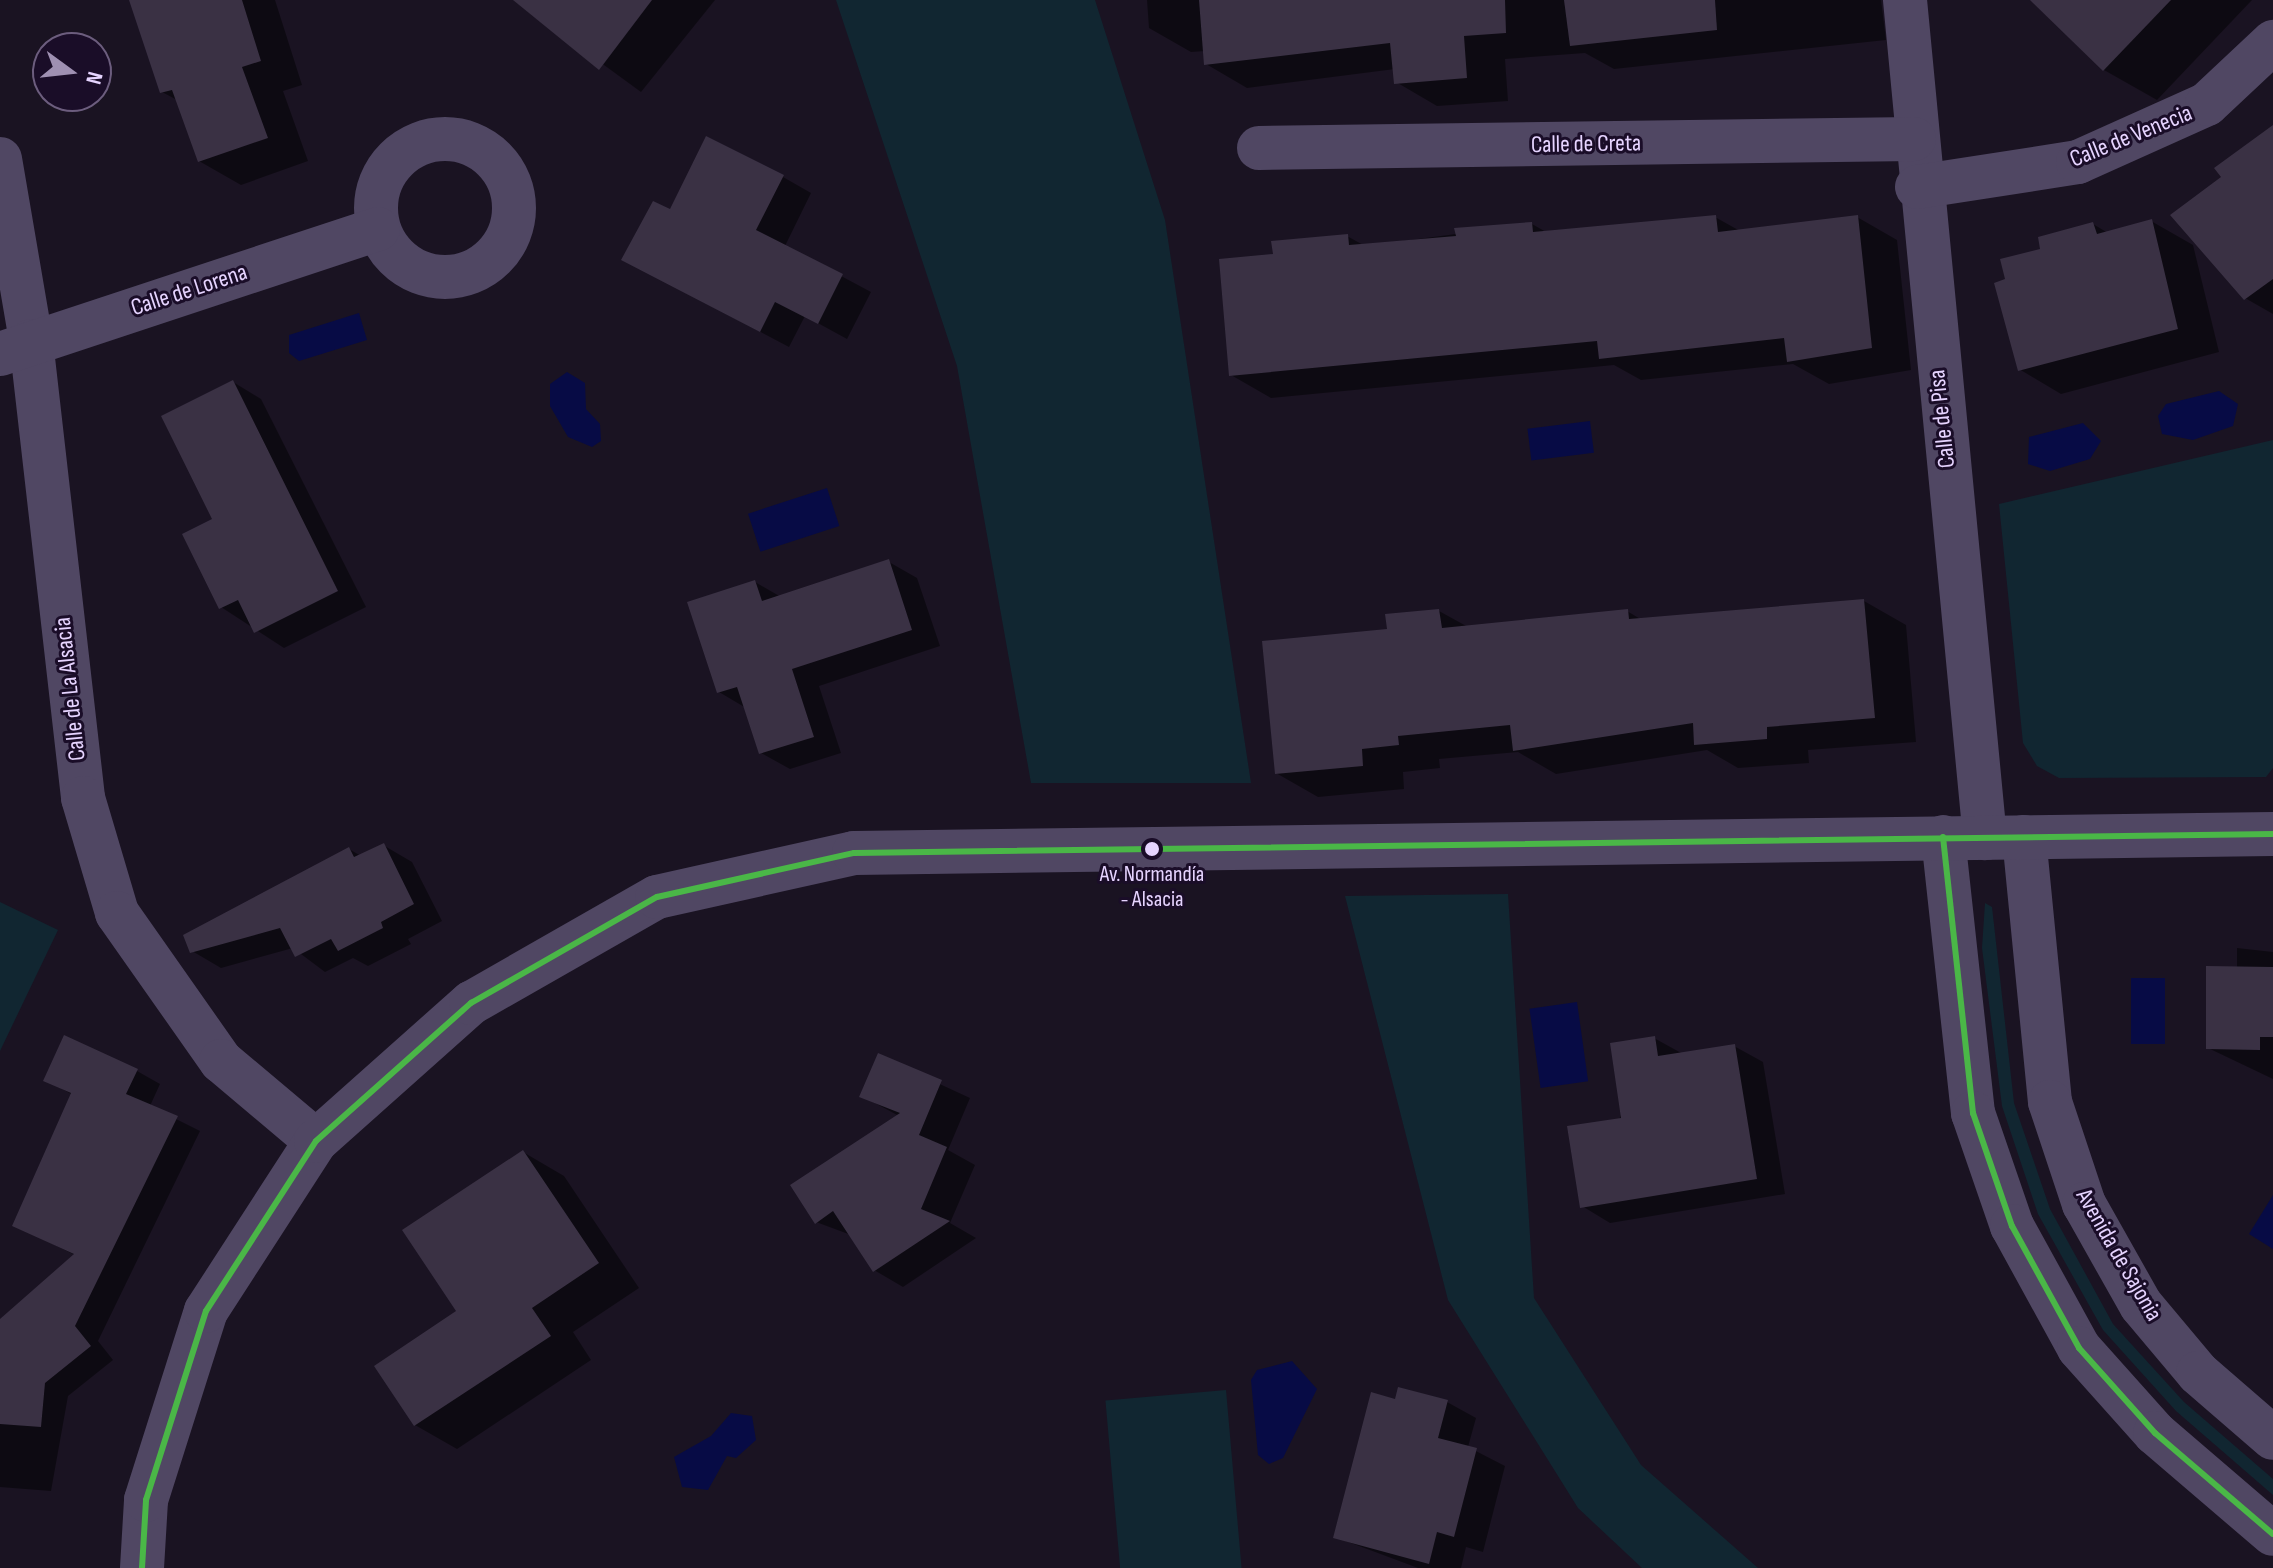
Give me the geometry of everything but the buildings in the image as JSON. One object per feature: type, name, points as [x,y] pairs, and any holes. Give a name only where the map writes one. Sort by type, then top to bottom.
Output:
[{"type":"street","name":"Calle de Pisa","points":[[1905,0],[1917,187],[1984,838]]},
{"type":"street","name":"Calle de Venecia","points":[[1917,187],[2078,162],[2207,104],[2273,42]]},
{"type":"street","name":"Calle de Creta","points":[[1259,148],[1914,139]]},
{"type":"street","name":"Calle de La Alsacia","points":[[0,159],[16,348],[83,798],[117,913],[221,1061],[316,1141]]},
{"type":"street","name":"Calle de Lorena","points":[[16,348],[378,229]]},
{"type":"street","points":[[142,1568],[146,1500],[206,1311],[316,1141],[471,1003],[657,897],[854,853],[2273,834]]},
{"type":"street","points":[[1984,838],[1973,1113],[2012,1226],[2079,1348],[2155,1433],[2273,1534]]},
{"type":"street","name":"Avenida de Sajonia","points":[[1984,838],[2050,1102],[2084,1204],[2141,1305],[2198,1373],[2273,1438]]},
{"type":"shaded area","points":[[836,0],[1095,0],[1165,220],[1251,783],[1031,783],[957,366]]},
{"type":"shaded area","points":[[359,313],[367,340],[299,361],[289,353],[289,335]]},
{"type":"shaded area","points":[[567,372],[585,383],[586,409],[600,424],[601,441],[592,447],[568,437],[550,406],[550,384]]},
{"type":"shaded area","points":[[2219,391],[2238,404],[2233,426],[2193,440],[2162,434],[2158,416],[2166,404]]},
{"type":"shaded area","points":[[1590,421],[1594,453],[1531,460],[1527,429]]},
{"type":"shaded area","points":[[2083,423],[2101,441],[2090,459],[2050,471],[2028,464],[2029,437]]},
{"type":"shaded area","points":[[2273,440],[2273,768],[2266,777],[2059,778],[2037,766],[2023,743],[1999,504]]},
{"type":"shaded area","points":[[827,488],[839,526],[760,552],[748,514]]},
{"type":"shaded area","points":[[1508,894],[1534,1298],[1641,1465],[1758,1568],[1642,1568],[1578,1508],[1448,1300],[1345,896]]},
{"type":"shaded area","points":[[0,902],[58,930],[0,1051]]},
{"type":"shaded area","points":[[1985,903],[1992,907],[2014,1103],[2050,1209],[2113,1324],[2184,1402],[2273,1479],[2273,1495],[2176,1411],[2103,1330],[2038,1214],[2002,1106],[1982,948]]},
{"type":"shaded area","points":[[2131,978],[2165,978],[2165,1044],[2131,1044]]},
{"type":"shaded area","points":[[1577,1002],[1588,1081],[1541,1088],[1529,1009]]},
{"type":"shaded area","points":[[2273,1195],[2273,1249],[2249,1234]]},
{"type":"shaded area","points":[[1292,1361],[1317,1389],[1283,1458],[1269,1464],[1258,1455],[1251,1380],[1257,1370]]},
{"type":"shaded area","points":[[1226,1390],[1242,1568],[1120,1568],[1105,1401]]},
{"type":"shaded area","points":[[731,1413],[752,1416],[756,1440],[736,1458],[727,1456],[708,1490],[682,1487],[674,1457],[711,1436]]},
{"type":"transit line","points":[[142,1568],[146,1500],[206,1311],[316,1141],[471,1003],[657,897],[854,853],[2273,834]]},
{"type":"transit line","points":[[1943,837],[1973,1113],[2012,1226],[2079,1348],[2155,1433],[2273,1534]]},
{"type":"place","name":"Av. Normandía - Alsacia","points":[[1152,849]]}]
